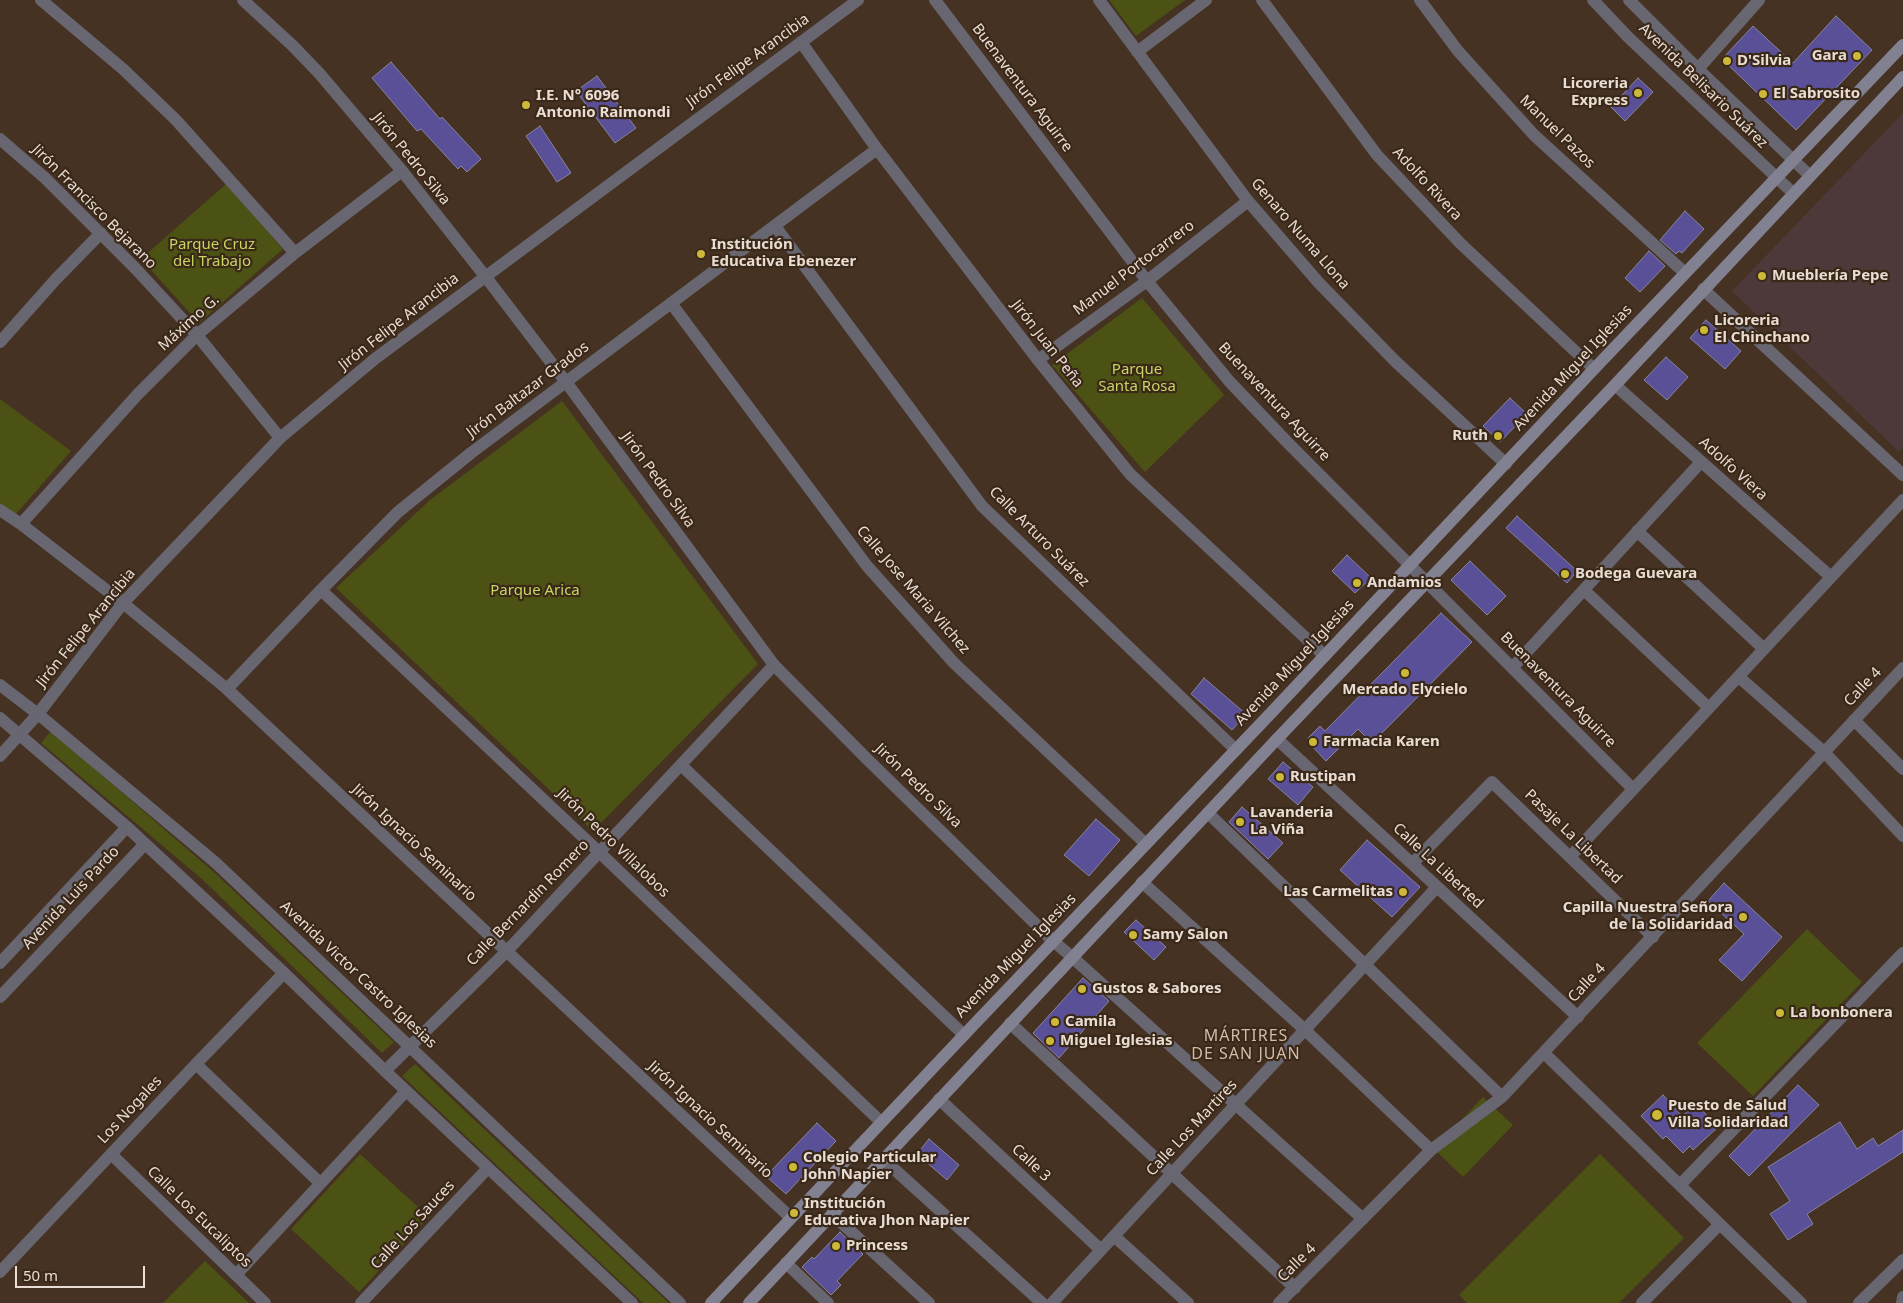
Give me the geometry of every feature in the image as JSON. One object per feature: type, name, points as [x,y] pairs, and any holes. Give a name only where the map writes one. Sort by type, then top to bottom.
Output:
[{"type":"main road","name":"Avenida Miguel Iglesias","points":[[711,1303],[1903,44]]},
{"type":"main road","points":[[749,1303],[1276,739],[1615,385],[1903,77]]},
{"type":"street","points":[[41,0],[123,69],[176,120],[295,253]]},
{"type":"street","name":"Jirón Pedro Silva","points":[[243,0],[319,73],[402,171],[566,382],[774,665],[1053,941],[1363,1219]]},
{"type":"street","name":"Jirón Felipe Arancibia","points":[[0,756],[38,714],[123,603],[280,438],[376,358],[858,0]]},
{"type":"street","name":"Buenaventura Aguirre","points":[[934,0],[1147,281],[1232,384],[1633,789]]},
{"type":"street","name":"Genaro Numa Llona","points":[[1099,0],[1248,201],[1319,283],[1381,347],[1506,464]]},
{"type":"street","points":[[1137,52],[1206,0]]},
{"type":"street","name":"Adolfo Rivera","points":[[1262,0],[1377,155],[1460,243],[1594,369]]},
{"type":"street","name":"Manuel Pazos","points":[[1420,0],[1458,51],[1534,135],[1685,274]]},
{"type":"street","name":"Avenida Belisario Suárez","points":[[1593,0],[1628,37],[1793,193]]},
{"type":"street","name":"Avenida Belisario Suárez","points":[[1630,0],[1698,69],[1810,176]]},
{"type":"street","points":[[1698,69],[1759,0]]},
{"type":"street","name":"Jirón Juan Peña","points":[[801,42],[877,149],[1038,360],[1130,474],[1324,656]]},
{"type":"street","name":"Jirón Francisco Bejarano","points":[[0,139],[45,178],[101,233],[197,335],[280,438]]},
{"type":"street","name":"Jirón Baltazar Grados","points":[[227,689],[398,512],[471,453],[877,149]]},
{"type":"street","name":"Máximo G.","points":[[21,524],[138,394],[197,335],[295,253],[402,171]]},
{"type":"street","name":"Manuel Portocarrero","points":[[1038,360],[1147,281],[1248,201]]},
{"type":"street","name":"Calle Arturo Suárez","points":[[775,226],[982,506],[1236,750]]},
{"type":"street","points":[[0,342],[56,279],[101,233]]},
{"type":"street","points":[[1703,290],[1903,475]]},
{"type":"street","name":"Calle Jose Maria Vilchez","points":[[671,303],[867,566],[954,663],[1146,844]]},
{"type":"street","name":"Adolfo Viera","points":[[1615,385],[1831,577]]},
{"type":"street","points":[[1513,667],[1701,462]]},
{"type":"street","points":[[1570,857],[1903,500]]},
{"type":"street","name":"Jirón Ignacio Seminario","points":[[0,510],[123,603],[227,689],[791,1218]]},
{"type":"street","points":[[1637,531],[1764,649]]},
{"type":"street","name":"Jirón Pedro Villalobos","points":[[321,590],[599,852],[881,1122]]},
{"type":"street","points":[[1584,590],[1709,708]]},
{"type":"street","name":"Calle Bernardin Romero","points":[[385,1071],[507,951],[774,665]]},
{"type":"street","name":"Calle 4","points":[[1279,1303],[1431,1150],[1502,1096],[1903,668]]},
{"type":"street","points":[[1739,677],[1825,753],[1903,836]]},
{"type":"street","name":"Avenida Victor Castro Iglesias","points":[[0,685],[38,714],[216,863],[680,1303]]},
{"type":"street","points":[[0,718],[127,827],[632,1303]]},
{"type":"street","points":[[1854,720],[1903,768]]},
{"type":"street","name":"Calle La Liberted","points":[[1276,739],[1578,1017]]},
{"type":"street","points":[[681,765],[964,1035]]},
{"type":"street","name":"Pasaje La Libertad","points":[[1412,864],[1492,782],[1653,937]]},
{"type":"street","points":[[1208,813],[1502,1096]]},
{"type":"street","name":"Avenida Luis Pardo","points":[[0,963],[127,827]]},
{"type":"street","name":"Avenida Luis Pardo","points":[[0,997],[145,844]]},
{"type":"street","points":[[1142,882],[1304,1030],[1431,1150]]},
{"type":"street","name":"Calle Los Martires","points":[[1052,1303],[1437,887]]},
{"type":"street","points":[[1680,1185],[1903,953]]},
{"type":"street","name":"Los Nogales","points":[[0,1272],[284,973]]},
{"type":"street","points":[[1010,1023],[1294,1288]]},
{"type":"street","points":[[1544,1053],[1801,1303]]},
{"type":"street","points":[[196,1064],[320,1183]]},
{"type":"street","points":[[236,1275],[406,1091]]},
{"type":"street","name":"Calle 3","points":[[939,1099],[1101,1250]]},
{"type":"street","name":"Calle Los Eucaliptos","points":[[111,1154],[265,1303]]},
{"type":"street","points":[[883,1159],[1042,1303]]},
{"type":"street","name":"Calle Los Sauces","points":[[361,1303],[488,1168]]},
{"type":"street","points":[[832,1214],[929,1303]]},
{"type":"street","points":[[1642,1303],[1720,1224]]},
{"type":"street","points":[[1114,1236],[1180,1300]]},
{"type":"street","points":[[1859,1303],[1903,1260]]},
{"type":"street","points":[[786,1263],[828,1303]]},
{"type":"street","points":[[1902,1303],[1903,1297]]},
{"type":"shaded area","points":[[1903,113],[1903,447],[1899,452],[1732,291]]},
{"type":"green space","points":[[1109,0],[1185,0],[1136,36]]},
{"type":"green space","name":"Parque Cruz del Trabajo","points":[[226,184],[283,249],[199,323],[141,259]]},
{"type":"green space","name":"Parque Santa Rosa","points":[[1142,298],[1224,395],[1145,472],[1052,365]]},
{"type":"green space","points":[[0,399],[71,451],[16,514],[0,503]]},
{"type":"green space","name":"Parque Arica","points":[[562,401],[758,664],[593,831],[336,588],[430,500]]},
{"type":"green space","points":[[51,731],[216,874],[394,1042],[382,1053],[203,880],[41,743]]},
{"type":"green space","name":"La bonbonera","points":[[1807,929],[1862,982],[1753,1096],[1697,1043]]},
{"type":"green space","points":[[415,1064],[669,1303],[643,1303],[402,1076]]},
{"type":"green space","points":[[1483,1097],[1513,1125],[1463,1177],[1434,1149]]},
{"type":"green space","points":[[360,1154],[429,1217],[359,1292],[291,1229]]},
{"type":"green space","points":[[1600,1154],[1684,1238],[1619,1303],[1467,1303],[1459,1295]]},
{"type":"green space","points":[[205,1261],[249,1303],[163,1303]]},
{"type":"building","points":[[1836,16],[1872,50],[1796,130],[1722,59],[1753,26],[1793,63]]},
{"type":"building","points":[[391,62],[440,119],[442,117],[481,159],[467,172],[461,166],[458,169],[421,129],[417,131],[372,78]]},
{"type":"building","points":[[597,76],[636,128],[615,143],[576,91]]},
{"type":"building","points":[[1638,78],[1653,92],[1625,121],[1611,107]]},
{"type":"building","points":[[540,126],[571,173],[557,182],[526,136]]},
{"type":"building","points":[[1685,211],[1704,229],[1682,253],[1679,251],[1676,254],[1660,240]]},
{"type":"building","points":[[1649,251],[1665,266],[1640,292],[1625,278]]},
{"type":"building","points":[[1706,320],[1741,351],[1725,369],[1690,338]]},
{"type":"building","points":[[1666,357],[1688,377],[1667,400],[1644,380]]},
{"type":"building","points":[[1510,398],[1527,414],[1500,442],[1483,426]]},
{"type":"building","points":[[1517,516],[1577,571],[1567,583],[1506,528]]},
{"type":"building","points":[[1347,555],[1371,578],[1355,593],[1332,571]]},
{"type":"building","points":[[1470,561],[1506,596],[1487,615],[1451,580]]},
{"type":"building","points":[[1441,613],[1472,642],[1372,743],[1358,729],[1326,761],[1310,744],[1308,738],[1320,726],[1325,731]]},
{"type":"building","points":[[1204,678],[1246,714],[1232,730],[1191,694]]},
{"type":"building","points":[[1283,762],[1313,787],[1298,805],[1268,779]]},
{"type":"building","points":[[1242,807],[1283,843],[1268,859],[1229,822]]},
{"type":"building","points":[[1096,819],[1120,840],[1089,876],[1064,855]]},
{"type":"building","points":[[1367,840],[1420,887],[1392,917],[1340,870]]},
{"type":"building","name":"Capilla Nuestra Señora de la Solidaridad","points":[[1724,883],[1782,937],[1742,981],[1719,960],[1744,934],[1708,901]]},
{"type":"building","points":[[1136,920],[1166,947],[1154,960],[1124,932]]},
{"type":"building","points":[[1083,978],[1109,1001],[1059,1058],[1033,1033]]},
{"type":"building","points":[[1798,1085],[1819,1105],[1749,1176],[1729,1156]]},
{"type":"building","points":[[1663,1095],[1682,1116],[1696,1104],[1718,1127],[1693,1150],[1690,1146],[1683,1153],[1666,1136],[1663,1139],[1641,1116]]},
{"type":"building","points":[[1840,1122],[1857,1149],[1873,1138],[1878,1146],[1903,1130],[1903,1152],[1807,1214],[1813,1224],[1788,1240],[1770,1214],[1790,1201],[1768,1167]]},
{"type":"building","name":"Colegio Particular John Napier","points":[[817,1123],[836,1141],[786,1194],[766,1176]]},
{"type":"building","points":[[929,1139],[959,1165],[947,1180],[917,1154]]},
{"type":"building","points":[[840,1232],[863,1254],[837,1281],[841,1285],[831,1295],[802,1267],[812,1257],[814,1259]]},
{"type":"place","name":"Gara","points":[[1857,56]]},
{"type":"place","name":"D'Silvia","points":[[1727,61]]},
{"type":"place","name":"Licoreria Express","points":[[1638,93]]},
{"type":"place","name":"El Sabrosito","points":[[1763,94]]},
{"type":"place","name":"I.E. N° 6096 Antonio Raimondi","points":[[526,105]]},
{"type":"place","name":"Institución Educativa Ebenezer","points":[[701,254]]},
{"type":"place","name":"Mueblería Pepe","points":[[1762,276]]},
{"type":"place","name":"Licoreria El Chinchano","points":[[1704,330]]},
{"type":"place","name":"Ruth","points":[[1498,436]]},
{"type":"place","name":"Bodega Guevara","points":[[1565,574]]},
{"type":"place","name":"Andamios","points":[[1357,583]]},
{"type":"place","name":"Mercado Elycielo","points":[[1405,673]]},
{"type":"place","name":"Farmacia Karen","points":[[1313,742]]},
{"type":"place","name":"Rustipan","points":[[1280,777]]},
{"type":"place","name":"Lavanderia La Viña","points":[[1240,822]]},
{"type":"place","name":"Las Carmelitas","points":[[1403,892]]},
{"type":"place","name":"Capilla Nuestra Señora de la Solidaridad","points":[[1743,917]]},
{"type":"place","name":"Samy Salon","points":[[1133,935]]},
{"type":"place","name":"Gustos & Sabores","points":[[1082,989]]},
{"type":"place","name":"La bonbonera","points":[[1780,1013]]},
{"type":"place","name":"Camila","points":[[1055,1022]]},
{"type":"place","name":"Miguel Iglesias","points":[[1050,1041]]},
{"type":"place","name":"Puesto de Salud Villa Solidaridad","points":[[1657,1115]]},
{"type":"place","name":"Colegio Particular John Napier","points":[[793,1167]]},
{"type":"place","name":"Institución Educativa Jhon Napier","points":[[794,1213]]},
{"type":"place","name":"Princess","points":[[836,1246]]},
{"type":"district","name":"MÁRTIRES DE SAN JUAN","points":[[1246,1045]]}]
